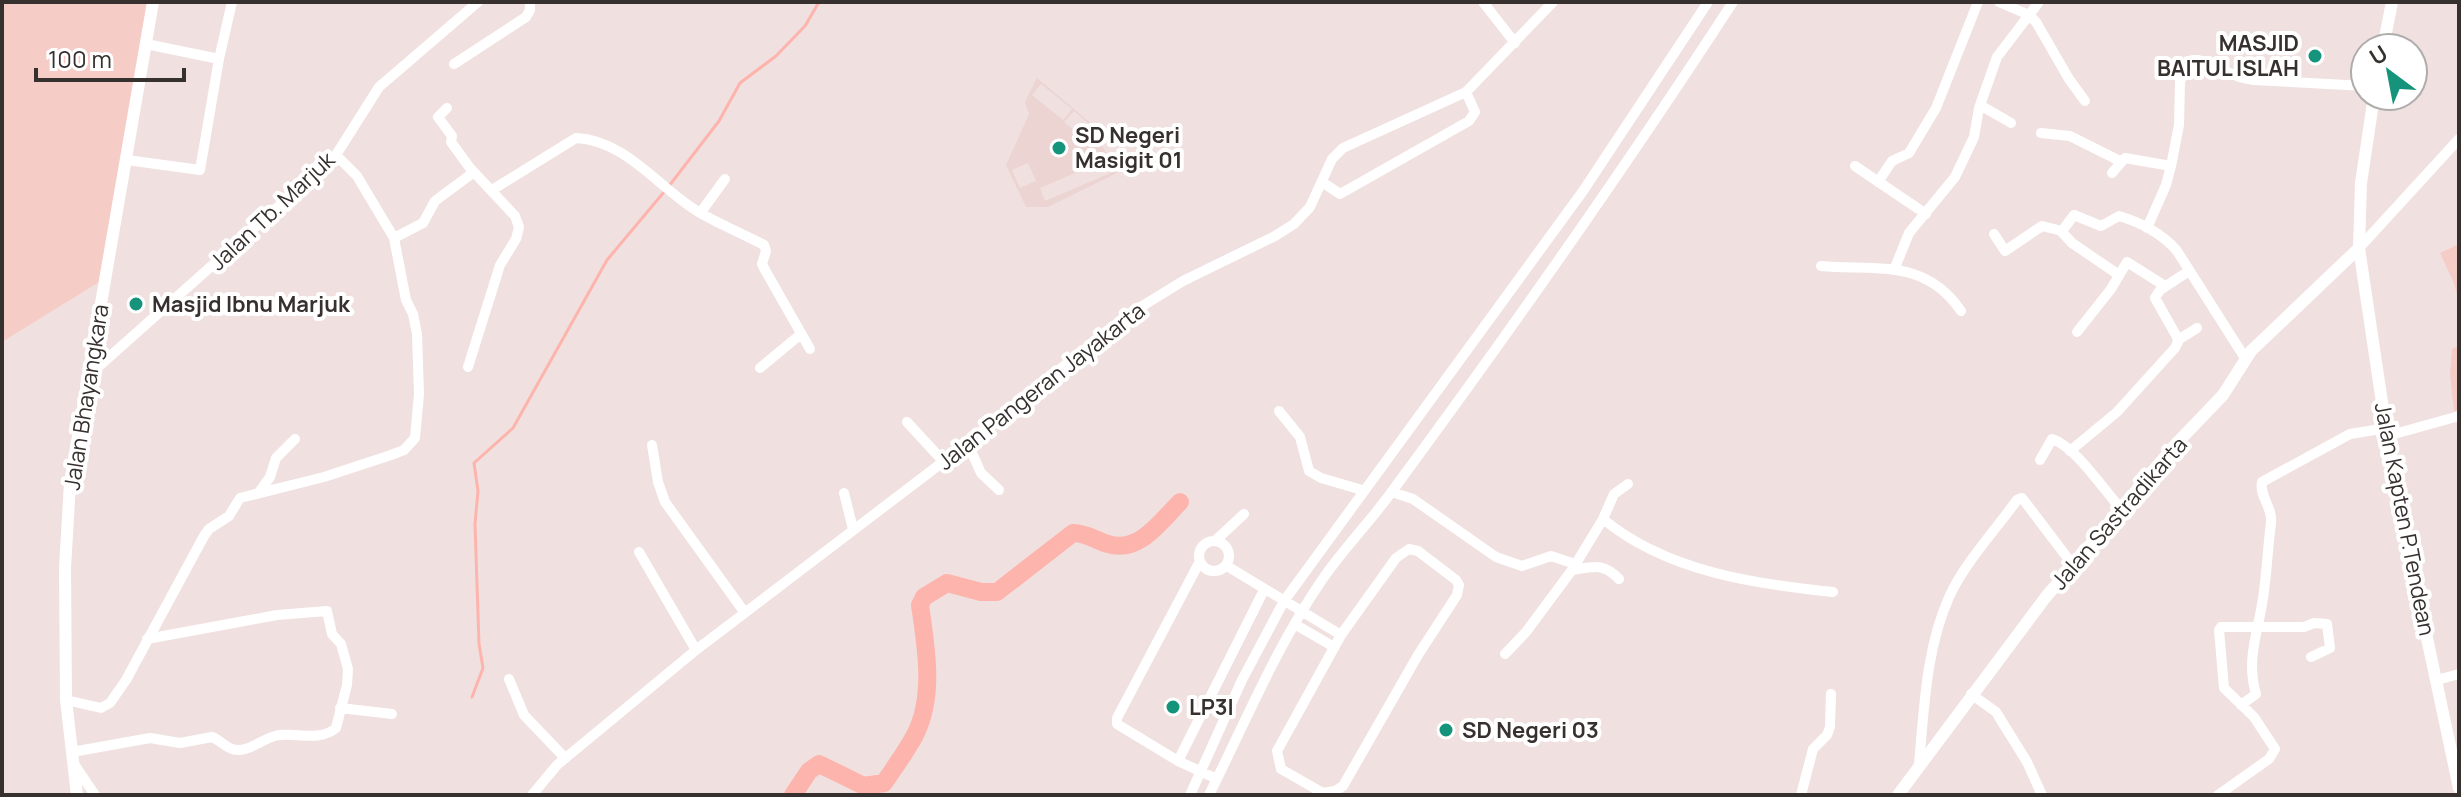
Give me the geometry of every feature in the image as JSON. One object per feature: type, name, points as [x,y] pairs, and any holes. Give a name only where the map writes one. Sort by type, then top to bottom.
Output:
[{"type":"street","name":"Jalan Bhayangkara","points":[[77,795],[66,700],[65,568],[70,483],[153,2]]},
{"type":"street","points":[[127,160],[198,171],[202,169],[219,59],[232,2]]},
{"type":"street","name":"Jalan Tb. Marjuk","points":[[88,376],[336,155],[379,87],[478,2]]},
{"type":"street","points":[[454,64],[526,17],[530,2]]},
{"type":"street","points":[[1483,2],[1515,43]]},
{"type":"street","name":"Jalan Pangeran Jayakarta","points":[[532,795],[565,758],[696,650],[1131,313],[1183,281],[1294,224],[1310,207],[1332,159],[1343,148],[1466,92],[1553,2]]},
{"type":"street","points":[[1190,795],[1242,680],[1284,601],[1585,188],[1708,2]]},
{"type":"street","points":[[1209,795],[1260,689],[1322,579],[1392,492],[1599,205],[1733,2]]},
{"type":"street","points":[[1878,182],[1892,161],[1902,159],[1909,153],[1936,108],[1978,2]]},
{"type":"street","points":[[1999,2],[2029,15],[2036,22],[2085,101]]},
{"type":"street","points":[[1894,270],[1909,233],[1955,177],[1974,137],[1980,105],[1997,57],[2039,2]]},
{"type":"street","points":[[2386,32],[2392,2]]},
{"type":"street","points":[[146,44],[219,59]]},
{"type":"street","points":[[2147,228],[2166,185],[2179,125],[2180,81],[2192,60],[2254,80],[2349,85]]},
{"type":"street","points":[[1322,182],[1340,194],[1469,121],[1475,112],[1466,92]]},
{"type":"street","points":[[1980,105],[2011,123]]},
{"type":"street","points":[[447,108],[438,117],[452,136],[451,142],[515,216],[519,227],[516,239],[500,265],[468,367]]},
{"type":"street","name":"Jalan Kapten P.Tendean","points":[[2372,112],[2361,183],[2359,248],[2411,563],[2459,788]]},
{"type":"street","points":[[2041,133],[2070,136],[2120,161]]},
{"type":"street","points":[[492,190],[576,138],[587,138],[628,157],[701,212],[766,247],[762,264],[810,349]]},
{"type":"street","points":[[2359,248],[2459,139]]},
{"type":"street","points":[[66,700],[101,708],[110,703],[126,680],[209,529],[229,516],[240,498],[324,477],[391,455],[404,450],[415,438],[419,394],[417,334],[406,300],[394,238],[357,176],[336,155]]},
{"type":"street","points":[[2112,173],[2120,161],[2131,158],[2171,166]]},
{"type":"street","points":[[1855,166],[1926,214]]},
{"type":"street","points":[[394,238],[423,223],[435,201],[474,172]]},
{"type":"street","points":[[701,212],[725,179]]},
{"type":"street","points":[[1585,188],[1605,195]]},
{"type":"street","points":[[2061,231],[2074,215],[2101,226],[2119,216],[2169,241],[2245,358]]},
{"type":"street","points":[[1994,234],[2005,251],[2042,226],[2061,231],[2072,243],[2119,275]]},
{"type":"street","name":"Jalan Sastradikarta","points":[[1898,795],[1907,790],[1919,765],[1971,694],[2073,565],[2223,395],[2245,358],[2359,248]]},
{"type":"street","points":[[2077,332],[2129,262],[2165,286]]},
{"type":"street","points":[[1821,266],[1894,270],[1922,276],[1947,292],[1961,311]]},
{"type":"street","points":[[2178,340],[2155,301],[2156,295],[2165,286],[2189,271]]},
{"type":"street","points":[[2070,451],[2117,412],[2172,353],[2178,340],[2197,328]]},
{"type":"street","points":[[760,368],[801,334]]},
{"type":"street","points":[[1279,411],[1300,437],[1309,471],[1321,478],[1362,490]]},
{"type":"street","points":[[2241,705],[2256,696],[2251,651],[2264,592],[2272,517],[2261,488],[2262,482],[2350,434],[2387,432],[2459,416]]},
{"type":"street","points":[[907,422],[943,461]]},
{"type":"street","points":[[260,491],[270,477],[276,458],[295,439]]},
{"type":"street","points":[[2040,460],[2052,439],[2070,451],[2121,509]]},
{"type":"street","points":[[967,442],[979,469],[999,490]]},
{"type":"street","points":[[652,445],[665,502],[745,613]]},
{"type":"street","points":[[1505,654],[1526,632],[1573,567],[1603,519],[1614,494],[1628,484]]},
{"type":"street","points":[[1392,492],[1413,499],[1496,557],[1511,564],[1522,566],[1551,556],[1573,567],[1594,565],[1607,569],[1619,579]]},
{"type":"street","points":[[844,493],[853,529]]},
{"type":"street","points":[[1919,765],[1924,708],[1941,617],[1956,584],[2017,500],[2022,498],[2073,565]]},
{"type":"street","points":[[1217,779],[1122,729],[1117,724],[1117,718],[1199,563],[1199,552],[1205,543],[1216,540],[1244,514]]},
{"type":"street","points":[[1603,519],[1620,534],[1696,568],[1731,577],[1833,592]]},
{"type":"street","points":[[1199,563],[1207,571],[1218,572],[1227,566],[1230,555],[1226,545],[1216,540]]},
{"type":"street","points":[[1418,551],[1459,585],[1455,601],[1418,655],[1343,786],[1323,793],[1281,769],[1277,756],[1341,635],[1403,552],[1418,551]]},
{"type":"street","points":[[639,552],[696,650]]},
{"type":"street","points":[[1227,566],[1341,635]]},
{"type":"street","points":[[1178,761],[1264,590]]},
{"type":"street","points":[[95,795],[73,758],[150,738],[180,743],[212,737],[226,747],[239,750],[277,735],[297,738],[333,731],[347,685],[346,656],[332,634],[326,611],[277,615],[147,639]]},
{"type":"street","points":[[2218,795],[2275,752],[2267,734],[2223,685],[2219,630],[2224,627],[2257,629],[2327,624],[2330,648],[2311,657]]},
{"type":"street","points":[[1296,625],[1334,647]]},
{"type":"street","points":[[2437,680],[2459,674]]},
{"type":"street","points":[[509,679],[524,715],[565,758]]},
{"type":"street","points":[[1801,795],[1813,749],[1827,735],[1830,727],[1831,694]]},
{"type":"street","points":[[1971,694],[1996,712],[2027,762],[2042,795]]},
{"type":"street","points":[[340,708],[392,714]]},
{"type":"street","points":[[1207,757],[1223,766]]},
{"type":"shaded area","points":[[2,2],[148,2],[104,279],[2,342]]},
{"type":"shaded area","name":"SD Negeri Masigit 01","points":[[1037,78],[1099,130],[1100,142],[1117,173],[1048,207],[1026,207],[1006,165],[1029,114],[1025,102]],"holes":[[[1041,84],[1072,109],[1063,120],[1032,95]],[[1074,111],[1097,131],[1088,142],[1064,122]],[[1108,159],[1113,172],[1045,201],[1040,188]],[[1028,163],[1036,181],[1020,188],[1012,170]]]},
{"type":"shaded area","points":[[2459,244],[2459,302],[2440,253]]},
{"type":"shaded area","points":[[2459,346],[2459,409],[2454,411],[2450,375],[2452,349]]},
{"type":"waterway","points":[[669,186],[719,121],[740,83],[776,56],[805,26],[819,2]]},
{"type":"waterway","points":[[472,697],[483,668],[479,644],[475,524],[478,491],[474,463],[513,428],[607,260],[664,192]]},
{"type":"waterway","points":[[793,795],[809,771],[819,764],[864,786],[884,783],[900,760],[915,735],[925,704],[927,671],[920,605],[924,597],[947,583],[981,592],[997,592],[1073,533],[1108,544],[1130,544],[1148,534],[1180,502]]},
{"type":"place","name":"MASJID BAITUL ISLAH","points":[[2315,56]]},
{"type":"place","name":"SD Negeri Masigit 01","points":[[1059,148]]},
{"type":"place","name":"Masjid Ibnu Marjuk","points":[[136,304]]},
{"type":"place","name":"LP3I","points":[[1173,707]]},
{"type":"place","name":"SD Negeri 03","points":[[1446,730]]}]
